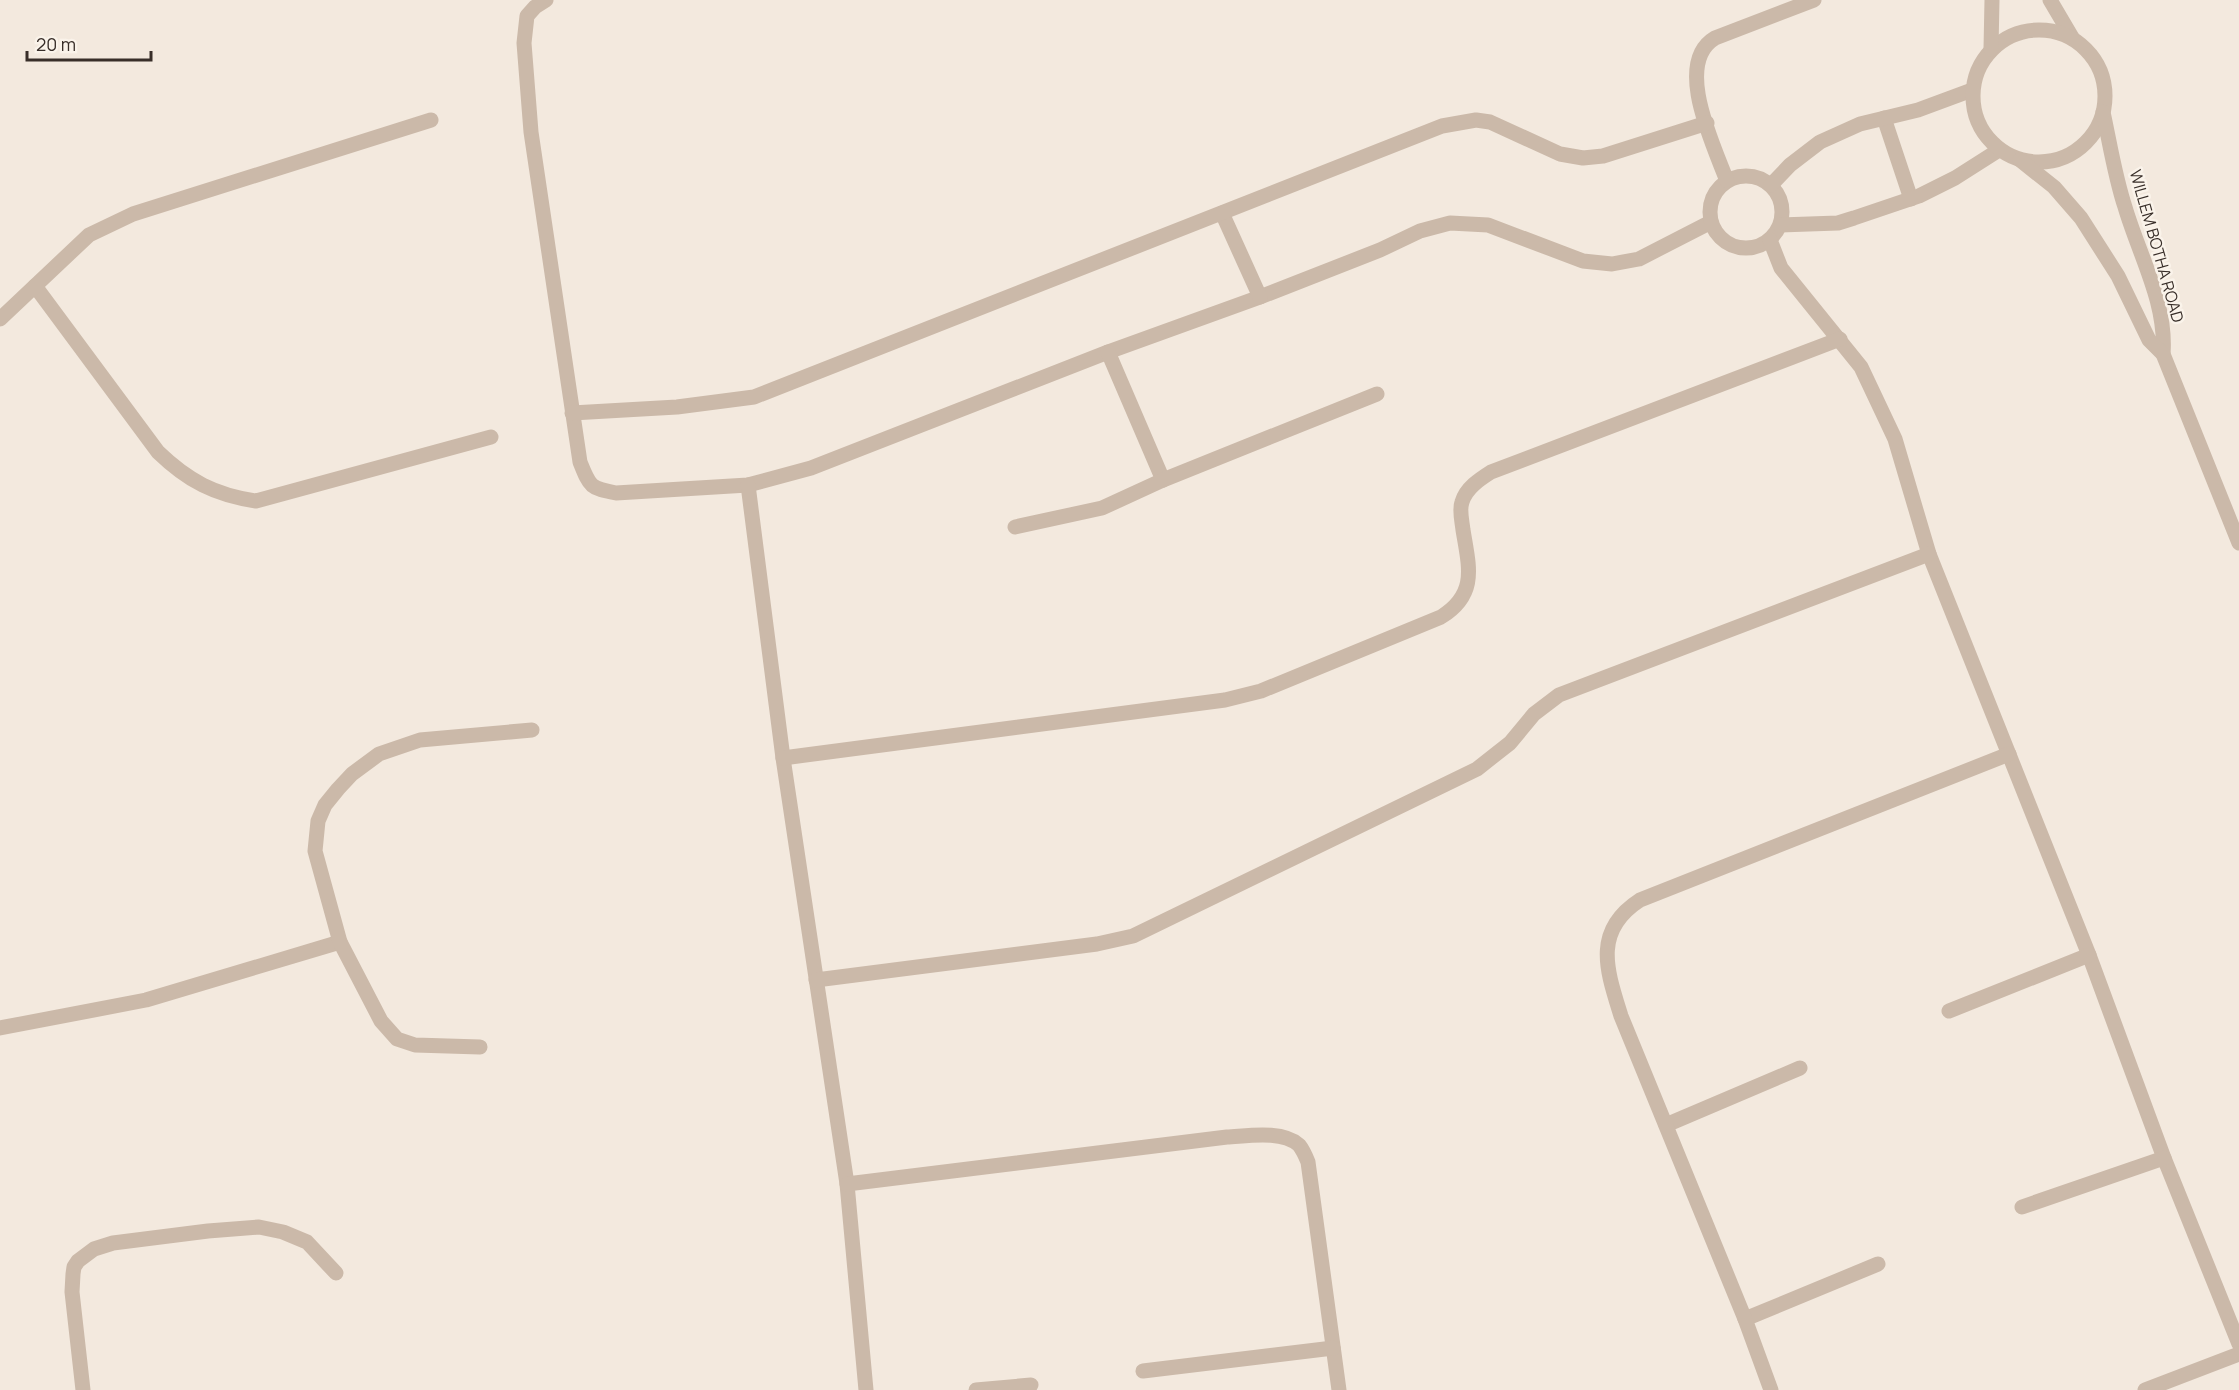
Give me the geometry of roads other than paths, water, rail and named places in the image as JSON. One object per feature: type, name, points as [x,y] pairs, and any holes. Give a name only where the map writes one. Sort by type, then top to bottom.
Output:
[{"type":"street","points":[[546,0],[528,16],[524,43],[531,132],[580,462],[587,480],[595,489],[616,494],[748,485],[811,468],[1108,352],[1260,297],[1380,250],[1420,231],[1450,223],[1488,225],[1583,261],[1612,264],[1639,259],[1711,222]]},
{"type":"street","points":[[1726,181],[1695,84],[1696,65],[1706,44],[1715,38],[1814,0]]},
{"type":"street","points":[[1991,49],[1992,0]]},
{"type":"street","points":[[2050,0],[2073,39],[2089,53],[2100,71],[2105,91],[2103,112],[2095,132],[2081,148],[2062,158],[2041,163],[2020,160],[1999,150],[1983,134],[1974,112],[1972,90],[1978,68],[1991,49],[2009,37],[2030,31],[2053,31],[2073,39]]},
{"type":"street","points":[[1771,185],[1790,165],[1820,142],[1860,124],[1918,110],[1972,90]]},
{"type":"street","name":"WILLEM BOTHA ROAD","points":[[2103,112],[2124,207],[2156,296],[2164,336],[2163,354]]},
{"type":"street","points":[[1884,118],[1911,199]]},
{"type":"street","points":[[0,319],[89,235],[133,213],[430,120]]},
{"type":"street","points":[[572,413],[677,407],[754,397],[1422,132],[1462,122],[1476,120],[1490,122],[1560,154],[1583,158],[1603,156],[1707,123]]},
{"type":"street","points":[[1780,225],[1838,223],[1911,199],[1955,178],[1999,150]]},
{"type":"street","name":"WILLEM BOTHA ROAD","points":[[2020,160],[2054,187],[2081,218],[2118,276],[2149,340],[2163,354],[2239,543]]},
{"type":"street","points":[[1741,176],[1757,177],[1771,185],[1781,199],[1783,208],[1780,225],[1770,240],[1757,246],[1743,248],[1729,243],[1718,235],[1711,222],[1710,213],[1714,195],[1726,181],[1741,176]]},
{"type":"street","points":[[1222,213],[1260,297]]},
{"type":"street","points":[[1770,240],[1781,268],[1861,367],[1895,439],[1929,554],[2089,956],[2164,1158],[2239,1344]]},
{"type":"street","points":[[35,286],[158,452],[176,469],[197,483],[230,497],[256,501],[274,497],[491,437]]},
{"type":"street","points":[[783,758],[1214,702],[1261,691],[1442,617],[1456,608],[1464,598],[1468,575],[1461,516],[1462,502],[1477,482],[1491,472],[1840,339]]},
{"type":"street","points":[[1108,352],[1163,480]]},
{"type":"street","points":[[1015,527],[1101,508],[1163,480],[1377,394]]},
{"type":"street","points":[[748,485],[783,758],[847,1184],[866,1390]]},
{"type":"street","points":[[816,980],[1097,944],[1133,936],[1477,768],[1510,743],[1533,714],[1559,695],[1929,554]]},
{"type":"street","points":[[480,1047],[415,1045],[397,1039],[381,1021],[340,942],[315,851],[318,821],[325,805],[338,789],[352,774],[379,754],[420,740],[532,730]]},
{"type":"street","points":[[1771,1390],[1745,1319],[1621,1016],[1610,982],[1606,951],[1613,926],[1625,910],[1640,900],[2008,754]]},
{"type":"street","points":[[0,1028],[146,1000],[340,942]]},
{"type":"street","points":[[1949,1011],[2089,956]]},
{"type":"street","points":[[1666,1125],[1800,1068]]},
{"type":"street","points":[[847,1184],[1227,1137],[1288,1139],[1298,1144],[1308,1162],[1339,1390]]},
{"type":"street","points":[[2022,1207],[2164,1158]]},
{"type":"street","points":[[83,1390],[72,1292],[73,1274],[78,1261],[94,1249],[113,1244],[208,1231],[259,1227],[283,1232],[307,1242],[336,1273]]},
{"type":"street","points":[[1745,1319],[1878,1264]]},
{"type":"street","points":[[1143,1371],[1333,1348]]},
{"type":"street","points":[[2145,1390],[2239,1354]]},
{"type":"street","points":[[976,1390],[1031,1384]]}]
